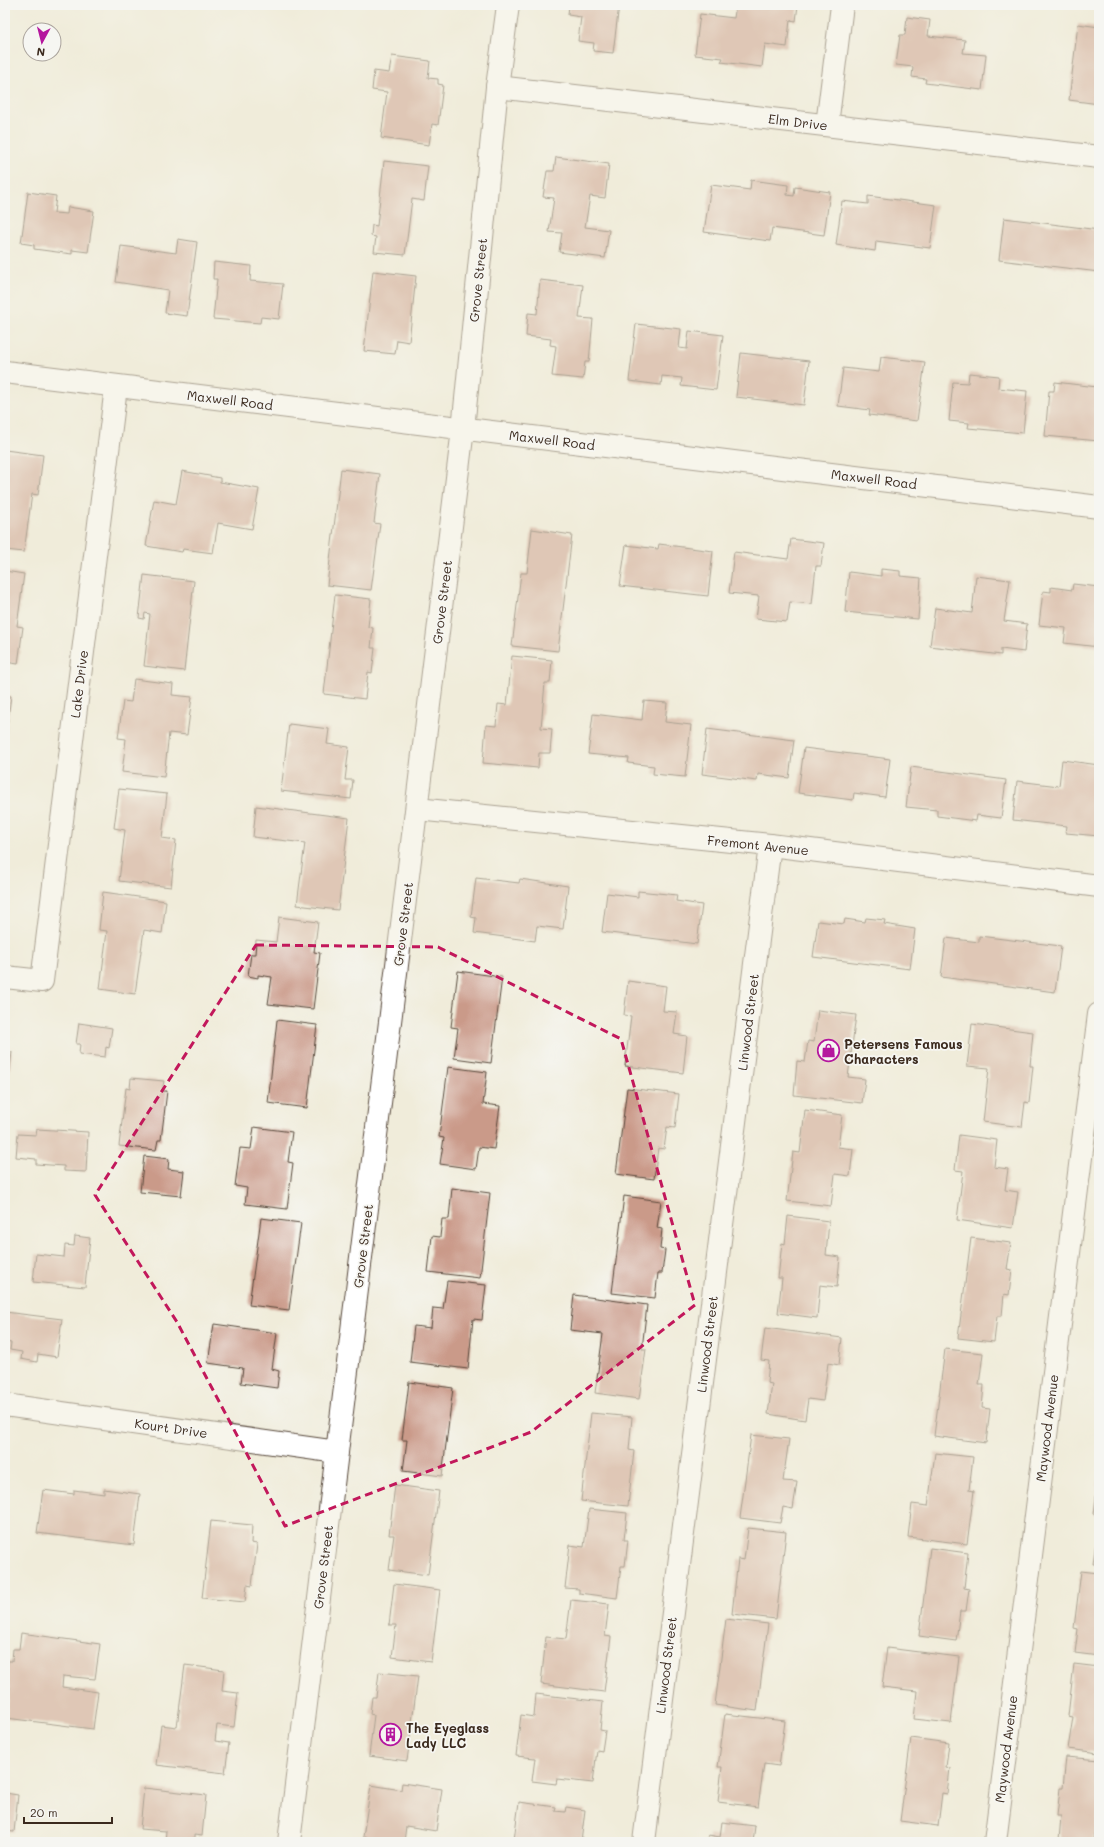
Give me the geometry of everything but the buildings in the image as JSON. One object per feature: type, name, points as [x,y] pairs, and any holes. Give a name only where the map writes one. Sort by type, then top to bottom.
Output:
[{"type":"street","name":"Grove Street","points":[[289,1842],[463,429],[497,87],[508,5]]},
{"type":"street","points":[[827,125],[842,5]]},
{"type":"street","name":"Elm Drive","points":[[497,87],[1099,157]]},
{"type":"street","name":"Maxwell Road","points":[[5,372],[1099,507]]},
{"type":"street","name":"Lake Drive","points":[[5,977],[42,981],[116,386]]},
{"type":"street","name":"Fremont Avenue","points":[[417,808],[770,846],[1099,886]]},
{"type":"street","name":"Linwood Street","points":[[644,1842],[770,846]]},
{"type":"street","name":"Maywood Avenue","points":[[995,1842],[1099,1014]]},
{"type":"street","name":"Kourt Drive","points":[[5,1405],[337,1452]]},
{"type":"highlighted area","points":[[256,945],[438,947],[621,1039],[695,1305],[531,1432],[285,1526],[177,1322],[95,1195]]},
{"type":"place","name":"Petersens Famous Characters","points":[[829,1051]]},
{"type":"place","name":"The Eyeglass Lady LLC","points":[[391,1735]]}]
